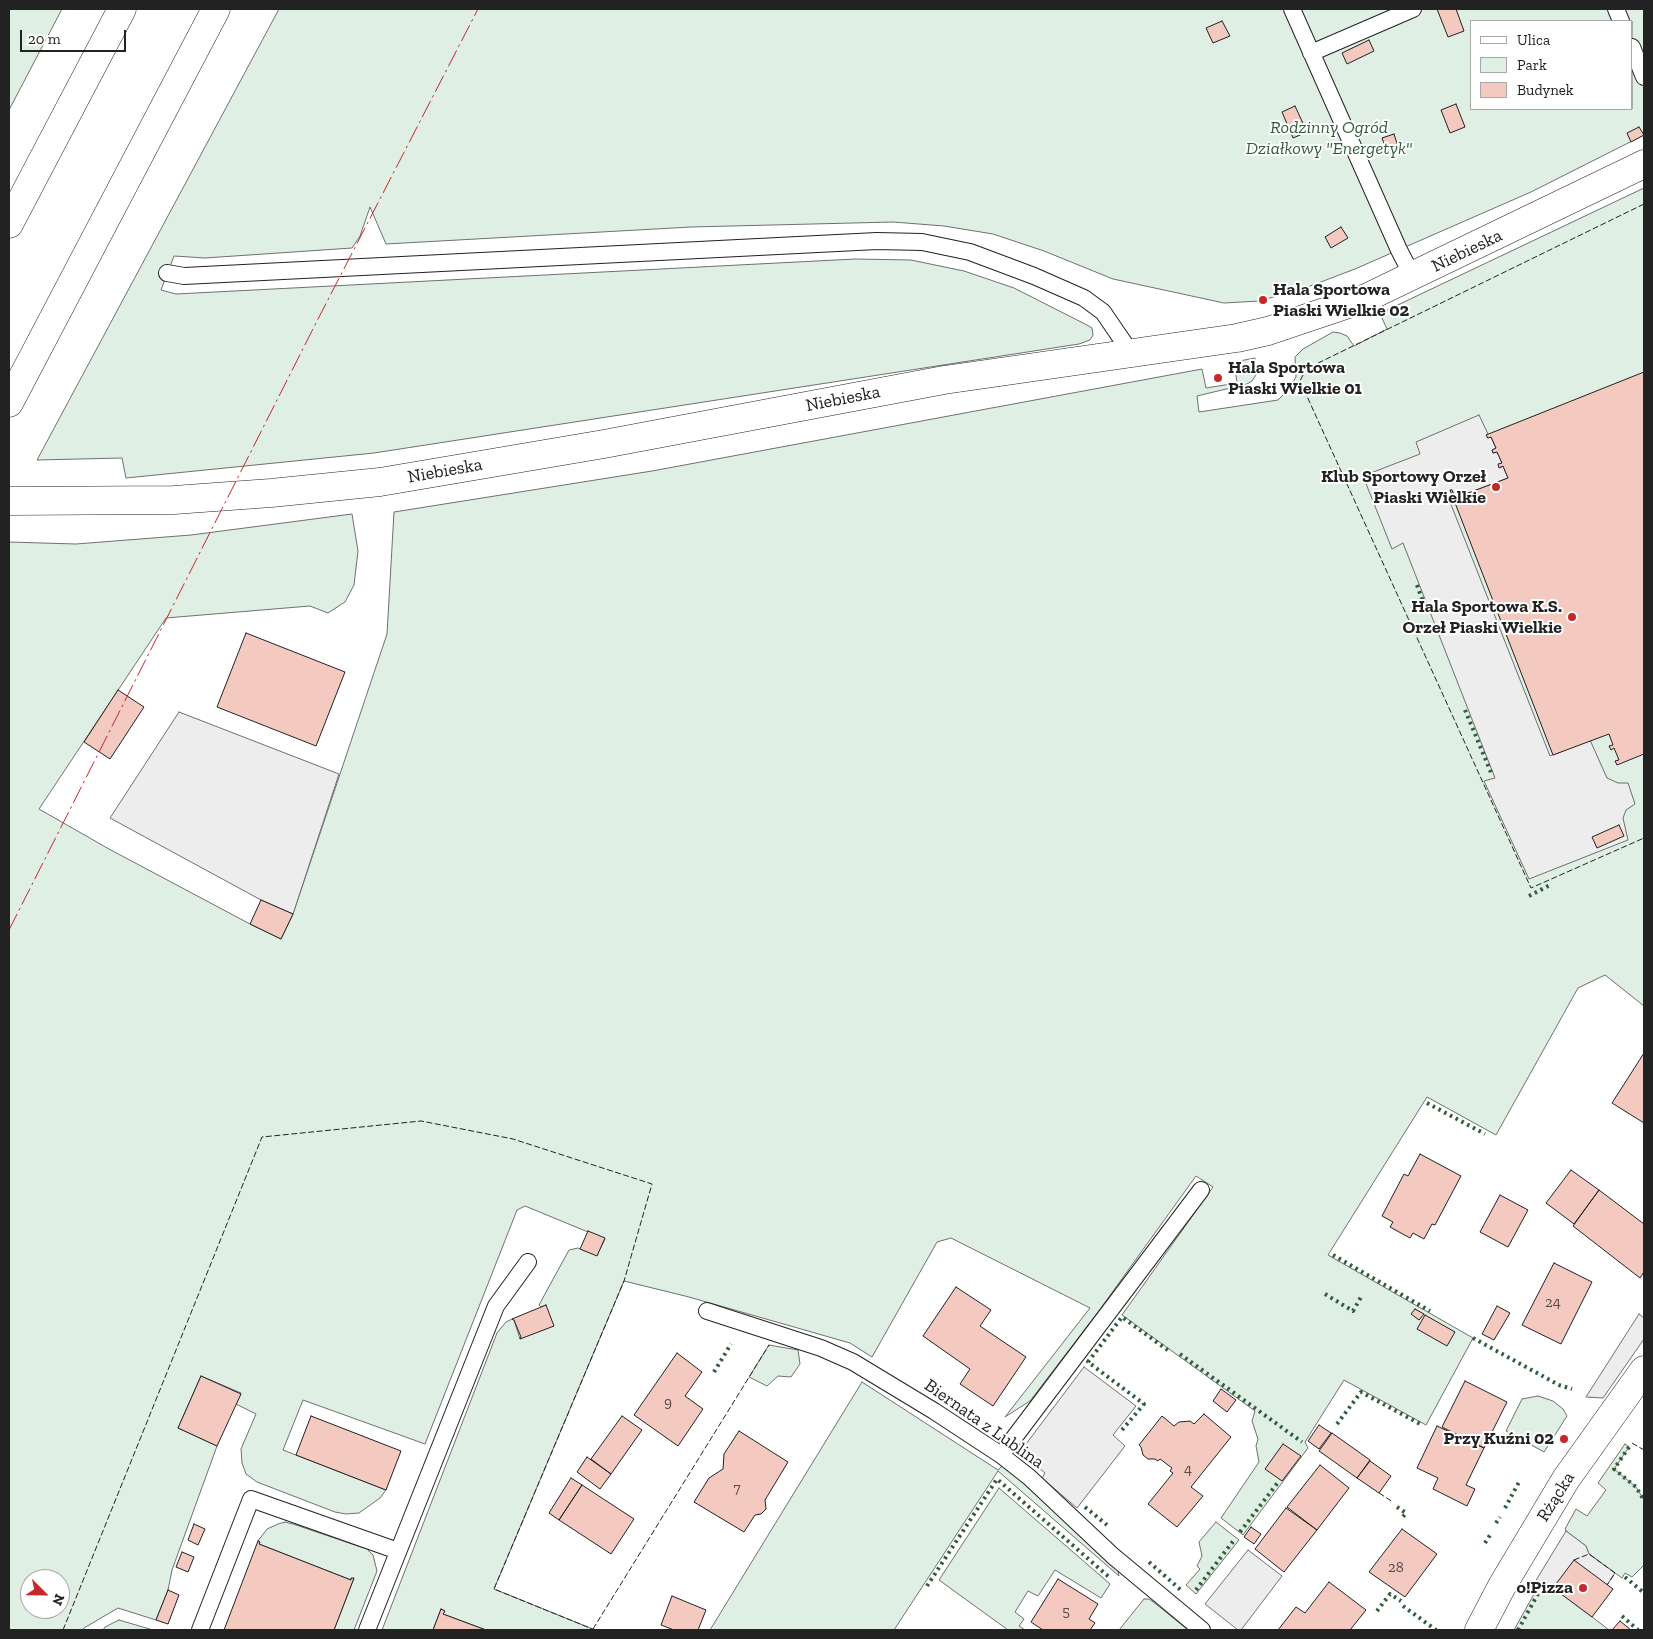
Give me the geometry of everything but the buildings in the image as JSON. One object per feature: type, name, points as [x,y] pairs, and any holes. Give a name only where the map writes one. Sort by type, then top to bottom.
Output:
[{"type":"main road","points":[[9,224],[122,9]]},
{"type":"main road","points":[[9,403],[216,9]]},
{"type":"main road","name":"Niebieska","points":[[9,501],[94,502],[174,500],[380,482],[614,442],[944,380],[1237,338],[1268,331],[1366,298],[1414,277],[1644,164]]},
{"type":"main road","name":"Rżącka","points":[[1479,1630],[1502,1586],[1566,1479],[1644,1370]]},
{"type":"lane","points":[[1292,9],[1399,250],[1414,277]]},
{"type":"lane","points":[[1311,53],[1413,9]]},
{"type":"lane","points":[[1633,50],[1644,77]]},
{"type":"lane","points":[[167,273],[194,276],[877,241],[922,242],[970,252],[1034,276],[1084,298],[1103,312],[1131,353]]},
{"type":"lane","points":[[1001,1455],[1201,1190]]},
{"type":"lane","points":[[367,1630],[496,1306],[528,1262]]},
{"type":"lane","name":"Biernata z Lublina","points":[[707,1311],[822,1348],[853,1362],[934,1411],[1001,1455],[1057,1502],[1113,1556],[1202,1630]]},
{"type":"lane","points":[[200,1630],[251,1499],[398,1551]]},
{"type":"green space","points":[[9,9],[62,9],[9,110]]},
{"type":"green space","name":"Rodzinny Ogród Działkowy \"Energetyk\"","points":[[279,9],[1644,9],[1644,135],[1531,192],[1355,269],[1305,288],[1259,301],[1224,303],[1113,279],[1044,251],[993,234],[944,226],[893,222],[691,227],[386,244],[370,207],[360,236],[352,248],[205,258],[174,256],[161,290],[176,294],[855,259],[911,260],[964,271],[1014,288],[1092,328],[1093,335],[1090,340],[1079,344],[374,453],[126,478],[122,458],[37,460]]},
{"type":"green space","points":[[1644,188],[1644,1006],[1605,975],[1578,988],[1496,1135],[1427,1097],[1328,1255],[1473,1338],[1426,1425],[1344,1380],[1305,1442],[1308,1448],[1243,1535],[1221,1518],[1259,1462],[1256,1446],[1258,1439],[1252,1421],[1255,1411],[1122,1315],[1213,1187],[1196,1176],[1098,1312],[1030,1401],[1005,1417],[1090,1308],[951,1238],[937,1242],[872,1357],[850,1343],[689,1297],[624,1281],[494,1589],[595,1630],[486,1630],[443,1614],[445,1611],[441,1609],[433,1630],[382,1630],[497,1333],[506,1322],[512,1319],[520,1339],[546,1305],[541,1307],[539,1305],[569,1250],[578,1248],[597,1255],[605,1239],[525,1206],[517,1210],[425,1444],[303,1400],[283,1450],[386,1490],[380,1498],[359,1513],[346,1514],[335,1512],[257,1482],[246,1474],[242,1463],[241,1449],[256,1414],[236,1404],[241,1393],[201,1376],[178,1428],[217,1446],[156,1620],[118,1608],[83,1630],[9,1630],[9,542],[76,544],[191,535],[352,514],[358,551],[354,585],[345,602],[328,613],[310,606],[166,618],[39,809],[109,849],[281,939],[293,914],[387,634],[394,512],[652,471],[1202,369],[1206,388],[1237,383],[1234,362],[1255,358],[1256,375],[1252,381],[1247,384],[1197,396],[1199,412],[1278,400],[1287,391],[1296,377],[1295,357],[1303,349],[1333,332],[1347,336],[1354,346],[1387,329],[1381,316],[1383,312]]},
{"type":"green space","points":[[769,1345],[798,1350],[800,1364],[791,1377],[778,1376],[767,1386],[749,1377]]},
{"type":"green space","points":[[862,1382],[998,1470],[1003,1465],[1114,1565],[1119,1576],[998,1471],[894,1630],[710,1630]]},
{"type":"green space","points":[[1538,1396],[1553,1401],[1563,1409],[1567,1416],[1544,1452],[1506,1431],[1522,1399]]},
{"type":"green space","points":[[1625,1444],[1629,1447],[1614,1469],[1636,1487],[1644,1500],[1644,1565],[1632,1577],[1625,1573],[1622,1578],[1589,1554],[1586,1546],[1565,1529],[1576,1509],[1587,1516],[1606,1490],[1598,1483]]},
{"type":"green space","points":[[999,1488],[1110,1584],[1101,1598],[1055,1570],[1038,1596],[1028,1591],[1015,1612],[1024,1619],[1019,1626],[1025,1630],[1008,1630],[939,1580]]},
{"type":"green space","points":[[285,1522],[367,1549],[373,1555],[377,1571],[354,1630],[334,1630],[354,1578],[351,1580],[259,1544],[260,1542],[258,1541],[267,1529]]},
{"type":"green space","points":[[1216,1522],[1239,1540],[1196,1594],[1186,1585],[1200,1569],[1197,1566],[1202,1556],[1199,1542]]},
{"type":"green space","points":[[1539,1585],[1551,1593],[1556,1589],[1609,1630],[1514,1630]]},
{"type":"green space","points":[[1144,1599],[1149,1599],[1188,1630],[1119,1630]]},
{"type":"green space","points":[[119,1620],[153,1630],[103,1630]]},
{"type":"shaded area","points":[[1479,415],[1488,434],[1487,438],[1491,437],[1496,448],[1492,450],[1493,453],[1497,452],[1502,463],[1500,468],[1503,466],[1508,478],[1455,498],[1451,490],[1454,500],[1450,502],[1550,756],[1590,740],[1607,778],[1618,783],[1628,783],[1635,804],[1626,810],[1623,818],[1628,840],[1529,879],[1484,781],[1495,778],[1403,543],[1392,549],[1363,476],[1420,454],[1416,442]]},
{"type":"shaded area","points":[[179,712],[339,774],[293,914],[261,900],[110,818]]},
{"type":"shaded area","points":[[1639,1314],[1644,1318],[1644,1339],[1603,1398],[1586,1397]]},
{"type":"shaded area","points":[[1084,1367],[1136,1406],[1113,1435],[1125,1446],[1077,1508],[1042,1478],[1045,1473],[1020,1452]]},
{"type":"shaded area","points":[[1566,1531],[1586,1546],[1589,1554],[1615,1573],[1607,1585],[1556,1589],[1552,1593],[1535,1582]]},
{"type":"shaded area","points":[[1248,1550],[1282,1576],[1241,1630],[1238,1630],[1205,1604]]},
{"type":"hedge","points":[[1417,585],[1426,610]]},
{"type":"hedge","points":[[1465,710],[1492,775]]},
{"type":"hedge","points":[[1529,896],[1550,885]]},
{"type":"hedge","points":[[1427,1103],[1485,1134]]},
{"type":"hedge","points":[[1333,1255],[1430,1311]]},
{"type":"hedge","points":[[1325,1294],[1353,1311],[1361,1297]]},
{"type":"hedge","points":[[1122,1430],[1144,1404],[1088,1362],[1122,1317],[1169,1351]]},
{"type":"hedge","points":[[1473,1338],[1559,1385],[1572,1389]]},
{"type":"hedge","points":[[714,1372],[731,1344]]},
{"type":"hedge","points":[[1180,1354],[1302,1442]]},
{"type":"hedge","points":[[1337,1424],[1361,1392],[1422,1425]]},
{"type":"hedge","points":[[1629,1447],[1614,1469],[1636,1487],[1644,1500]]},
{"type":"hedge","points":[[927,1586],[997,1479],[1109,1577]]},
{"type":"hedge","points":[[1240,1532],[1279,1481]]},
{"type":"hedge","points":[[1505,1508],[1519,1482]]},
{"type":"hedge","points":[[1085,1507],[1107,1525]]},
{"type":"hedge","points":[[1397,1507],[1406,1513],[1401,1519]]},
{"type":"hedge","points":[[1496,1523],[1500,1517]]},
{"type":"hedge","points":[[1485,1543],[1492,1532]]},
{"type":"hedge","points":[[1196,1590],[1234,1540]]},
{"type":"hedge","points":[[1149,1562],[1182,1591]]},
{"type":"hedge","points":[[1625,1577],[1644,1593]]},
{"type":"hedge","points":[[1518,1630],[1540,1590]]},
{"type":"hedge","points":[[1377,1611],[1390,1594],[1401,1601]]},
{"type":"hedge","points":[[1403,1606],[1436,1630]]},
{"type":"hedge","points":[[1622,1616],[1638,1630]]},
{"type":"fence","points":[[1644,204],[1306,369],[1300,381],[1531,888],[1644,838]]},
{"type":"fence","points":[[63,1630],[262,1137],[421,1121],[513,1139],[652,1184],[624,1281],[494,1589],[595,1630]]},
{"type":"fence","points":[[593,1629],[769,1345]]},
{"type":"fence","points":[[1632,1443],[1644,1450]]},
{"type":"fence","points":[[1379,1493],[1393,1502]]},
{"type":"fence","points":[[1574,1560],[1589,1554],[1615,1573],[1607,1585]]},
{"type":"power","points":[[9,930],[317,321],[478,9]]},
{"type":"place","name":"Hala Sportowa Piaski Wielkie 02","points":[[1263,300]]},
{"type":"place","name":"Hala Sportowa Piaski Wielkie 01","points":[[1218,378]]},
{"type":"place","name":"Klub Sportowy Orzeł Piaski Wielkie","points":[[1496,487]]},
{"type":"place","name":"Hala Sportowa K.S. Orzeł Piaski Wielkie","points":[[1572,617]]},
{"type":"place","name":"Przy Kuźni 02","points":[[1564,1439]]},
{"type":"place","name":"o!Pizza","points":[[1583,1588]]}]
